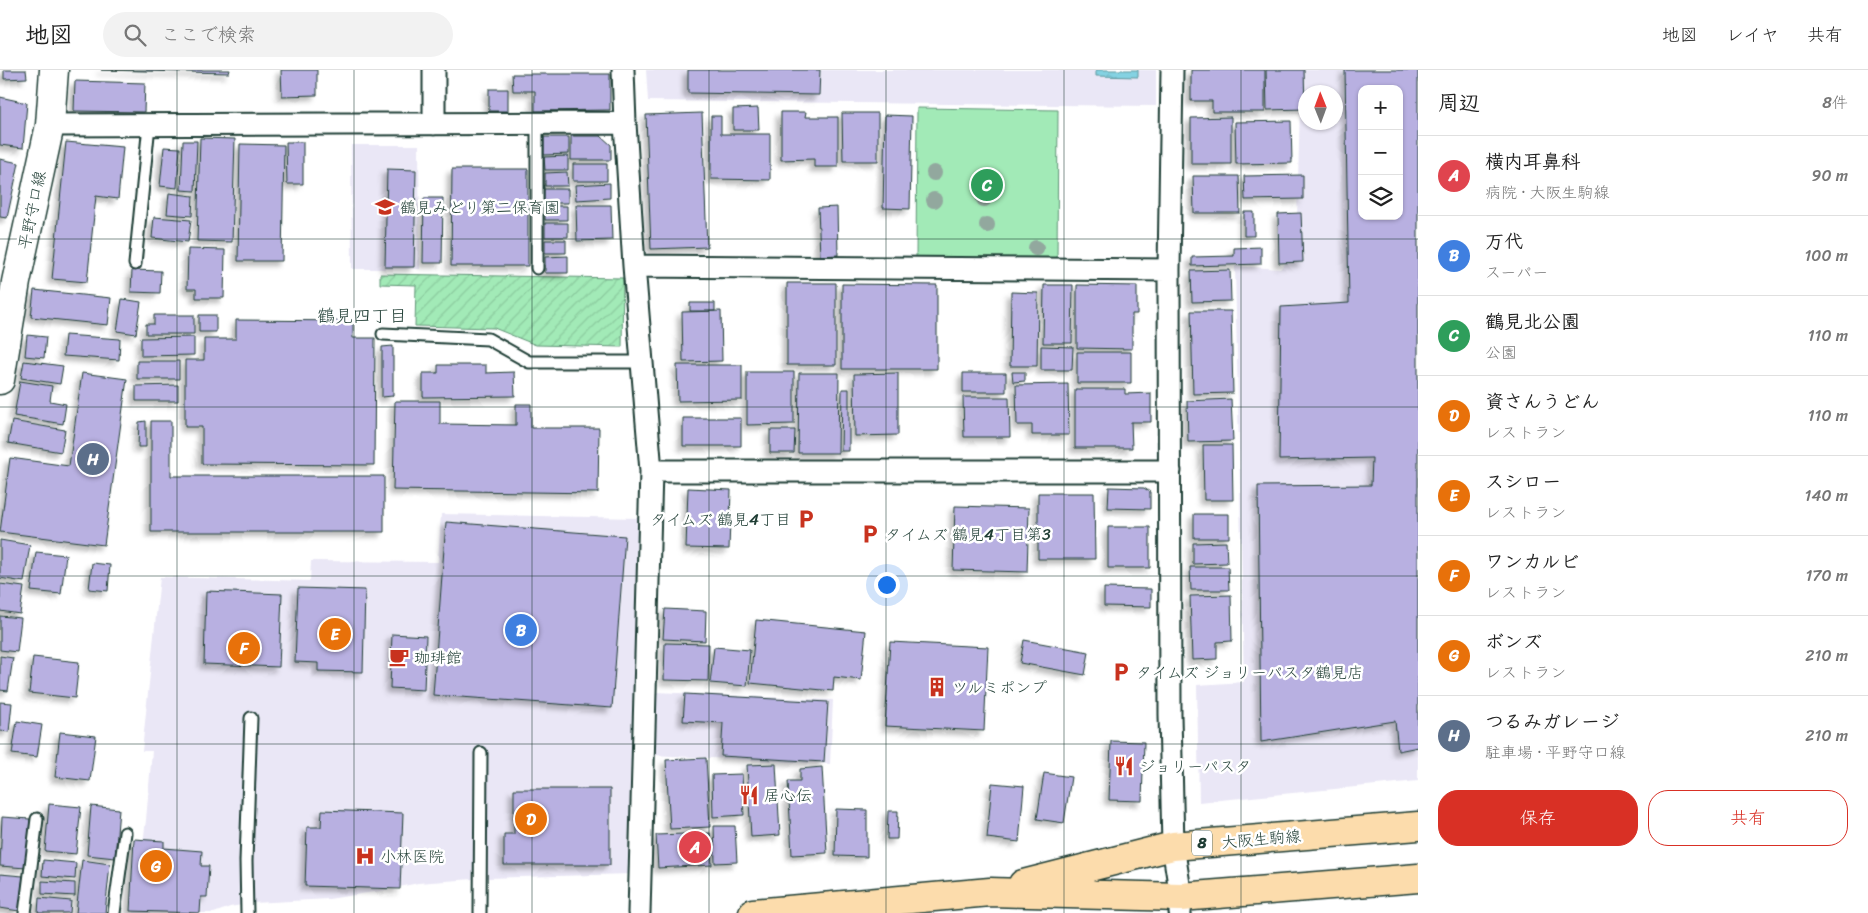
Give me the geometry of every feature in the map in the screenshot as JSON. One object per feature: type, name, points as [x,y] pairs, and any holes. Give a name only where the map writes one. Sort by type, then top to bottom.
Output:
[{"type":"main road","name":"平野守口線","points":[[0,380],[8,282],[50,125],[54,70]]},
{"type":"main road","name":"大阪生駒線","points":[[753,913],[842,909],[990,892],[1173,846],[1418,826]]},
{"type":"main road","name":"大阪生駒線","points":[[990,892],[1180,905],[1418,878]]},
{"type":"street","points":[[434,70],[434,124]]},
{"type":"street","points":[[623,70],[634,266],[651,471],[639,913]]},
{"type":"street","points":[[1172,70],[1169,270],[1170,715],[1173,846],[1180,905]]},
{"type":"street","points":[[50,125],[625,123]]},
{"type":"street","points":[[634,266],[1169,270]]},
{"type":"street","points":[[651,471],[1170,471]]},
{"type":"lane","points":[[537,124],[537,268]]},
{"type":"lane","points":[[135,264],[149,125]]},
{"type":"lane","points":[[383,334],[488,339],[529,362],[642,362]]},
{"type":"lane","points":[[247,913],[246,861],[251,718]]},
{"type":"lane","points":[[480,913],[481,753]]},
{"type":"lane","points":[[25,913],[37,819]]},
{"type":"lane","points":[[114,913],[125,833]]},
{"type":"shaded area","points":[[646,70],[1156,70],[1156,106],[648,101]]},
{"type":"shaded area","points":[[1301,70],[1418,70],[1418,781],[1199,802],[1197,685],[1244,682],[1235,266],[1280,269],[1296,253],[1299,130],[1343,130],[1343,85],[1301,85]]},
{"type":"shaded area","name":"鶴見みどり第二保育園","points":[[351,145],[419,145],[420,269],[352,269]]},
{"type":"shaded area","points":[[441,514],[638,518],[632,874],[487,878],[418,883],[329,899],[253,903],[230,907],[214,913],[134,913],[146,820],[152,751],[142,751],[160,577],[310,581],[311,561],[438,562]]},
{"type":"shaded area","points":[[656,692],[833,700],[830,764],[653,755]]},
{"type":"green space","points":[[917,108],[1058,110],[1057,260],[916,260]]},
{"type":"green space","points":[[380,274],[623,278],[622,347],[536,345],[494,328],[415,326],[416,285],[380,284]]},
{"type":"water","points":[[1096,70],[1138,70],[1138,77],[1096,76]]},
{"type":"building","points":[[4,70],[26,70],[27,78],[4,79]]},
{"type":"building","points":[[101,70],[230,70],[229,73]]},
{"type":"building","points":[[281,70],[317,70],[317,95],[282,96]]},
{"type":"building","points":[[688,70],[820,70],[819,95],[688,93]]},
{"type":"building","points":[[1191,70],[1265,70],[1265,112],[1212,112],[1212,101],[1191,101]]},
{"type":"building","points":[[1266,70],[1304,70],[1304,85],[1298,85],[1298,109],[1267,110]]},
{"type":"building","points":[[1345,70],[1418,70],[1418,747],[1398,751],[1395,721],[1261,742],[1258,486],[1371,485],[1372,458],[1279,460],[1281,307],[1349,303]]},
{"type":"building","points":[[512,74],[610,74],[610,110],[535,111],[535,91],[513,91]]},
{"type":"building","points":[[75,81],[145,83],[144,112],[74,111]]},
{"type":"building","points":[[489,89],[508,89],[508,111],[489,111]]},
{"type":"building","points":[[0,97],[27,103],[23,148],[0,145]]},
{"type":"building","points":[[758,108],[759,130],[733,130],[733,109]]},
{"type":"building","points":[[781,112],[806,112],[805,117],[838,117],[838,167],[814,167],[814,159],[781,160]]},
{"type":"building","points":[[702,113],[707,247],[651,249],[646,115]]},
{"type":"building","points":[[842,113],[878,113],[878,161],[843,161]]},
{"type":"building","points":[[885,115],[912,116],[910,209],[883,208]]},
{"type":"building","points":[[711,116],[721,116],[721,134],[770,134],[770,180],[711,179]]},
{"type":"building","points":[[1231,117],[1231,164],[1191,164],[1191,118]]},
{"type":"building","points":[[1291,121],[1292,163],[1236,164],[1235,122]]},
{"type":"building","points":[[571,136],[601,136],[611,145],[611,160],[571,160]]},
{"type":"building","points":[[544,137],[569,137],[569,154],[544,155]]},
{"type":"building","points":[[200,138],[235,139],[232,242],[197,241]]},
{"type":"building","points":[[183,141],[197,141],[195,191],[181,190]]},
{"type":"building","points":[[66,142],[123,147],[118,199],[96,196],[87,282],[52,279]]},
{"type":"building","points":[[286,142],[303,142],[303,184],[287,184]]},
{"type":"building","points":[[240,144],[284,145],[282,261],[238,261]]},
{"type":"building","points":[[164,147],[180,148],[177,188],[160,186]]},
{"type":"building","points":[[568,156],[568,170],[545,170],[544,157]]},
{"type":"building","points":[[0,159],[19,163],[7,218],[0,217]]},
{"type":"building","points":[[573,164],[607,164],[607,181],[573,181]]},
{"type":"building","points":[[387,169],[416,170],[414,267],[385,267]]},
{"type":"building","points":[[452,169],[528,169],[528,266],[451,266]]},
{"type":"building","points":[[567,172],[568,186],[545,186],[545,173]]},
{"type":"building","points":[[1303,175],[1303,199],[1245,200],[1244,176]]},
{"type":"building","points":[[1193,176],[1239,176],[1240,213],[1194,213]]},
{"type":"building","points":[[610,183],[610,198],[576,200],[575,185]]},
{"type":"building","points":[[544,189],[568,189],[568,203],[544,203]]},
{"type":"building","points":[[169,193],[193,196],[192,216],[167,214]]},
{"type":"building","points":[[424,198],[443,198],[442,263],[423,263]]},
{"type":"building","points":[[576,205],[611,205],[612,240],[577,241]]},
{"type":"building","points":[[545,206],[567,206],[567,220],[545,220]]},
{"type":"building","points":[[837,207],[838,255],[820,256],[818,208]]},
{"type":"building","points":[[1244,212],[1254,212],[1254,236],[1244,236]]},
{"type":"building","points":[[1301,213],[1303,262],[1279,263],[1278,214]]},
{"type":"building","points":[[154,217],[191,220],[188,242],[152,238]]},
{"type":"building","points":[[545,223],[568,223],[568,237],[545,237]]},
{"type":"building","points":[[545,240],[566,240],[566,253],[545,253]]},
{"type":"building","points":[[1261,247],[1261,264],[1192,266],[1192,257],[1234,256],[1234,248]]},
{"type":"building","points":[[188,249],[225,250],[224,298],[196,298],[196,289],[187,289]]},
{"type":"building","points":[[568,256],[568,273],[545,273],[545,257]]},
{"type":"building","points":[[132,270],[161,271],[160,293],[131,292]]},
{"type":"building","points":[[1230,270],[1231,301],[1192,302],[1191,271]]},
{"type":"building","points":[[787,283],[836,283],[836,365],[787,365]]},
{"type":"building","points":[[842,284],[937,285],[937,369],[842,369]]},
{"type":"building","points":[[1044,285],[1073,285],[1072,343],[1043,343]]},
{"type":"building","points":[[1077,285],[1137,286],[1137,314],[1132,314],[1132,349],[1077,348]]},
{"type":"building","points":[[34,290],[111,298],[108,325],[31,317]]},
{"type":"building","points":[[1011,292],[1038,293],[1037,366],[1010,366]]},
{"type":"building","points":[[122,299],[141,302],[136,334],[117,331]]},
{"type":"building","points":[[690,303],[715,303],[715,311],[690,311]]},
{"type":"building","points":[[721,311],[722,361],[683,362],[682,312]]},
{"type":"building","points":[[1191,311],[1231,311],[1233,393],[1193,394]]},
{"type":"building","points":[[154,315],[194,315],[194,334],[146,334],[146,324],[154,324]]},
{"type":"building","points":[[199,315],[216,315],[216,332],[199,332]]},
{"type":"building","points":[[236,320],[353,321],[353,338],[375,338],[374,465],[202,464],[202,427],[185,427],[185,360],[204,360],[204,339],[236,339]]},
{"type":"building","points":[[27,335],[46,337],[44,358],[25,356]]},
{"type":"building","points":[[65,335],[120,339],[119,360],[63,356]]},
{"type":"building","points":[[194,337],[194,355],[141,356],[141,338]]},
{"type":"building","points":[[393,346],[393,396],[382,397],[382,347]]},
{"type":"building","points":[[1041,346],[1073,347],[1072,370],[1041,370]]},
{"type":"building","points":[[1077,352],[1131,352],[1131,383],[1077,383]]},
{"type":"building","points":[[24,361],[63,366],[60,384],[21,378]]},
{"type":"building","points":[[137,361],[179,361],[179,379],[137,379]]},
{"type":"building","points":[[438,365],[486,365],[486,373],[514,372],[515,396],[423,397],[423,373],[438,373]]},
{"type":"building","points":[[677,365],[742,365],[742,400],[678,401]]},
{"type":"building","points":[[747,372],[794,372],[794,424],[747,425]]},
{"type":"building","points":[[1012,372],[1025,372],[1025,381],[1013,382]]},
{"type":"building","points":[[82,373],[127,379],[104,545],[0,532],[10,458],[69,466]]},
{"type":"building","points":[[799,373],[839,373],[838,453],[798,453]]},
{"type":"building","points":[[898,373],[898,435],[855,436],[854,374]]},
{"type":"building","points":[[963,373],[1006,373],[1006,392],[963,392]]},
{"type":"building","points":[[20,381],[52,386],[50,401],[66,404],[63,424],[14,416]]},
{"type":"building","points":[[1068,384],[1069,435],[1032,435],[1032,425],[1017,425],[1016,385]]},
{"type":"building","points":[[178,385],[178,401],[136,401],[136,386]]},
{"type":"building","points":[[842,389],[849,389],[849,451],[841,451]]},
{"type":"building","points":[[1075,389],[1125,389],[1125,394],[1151,393],[1151,422],[1131,422],[1132,448],[1075,448]]},
{"type":"building","points":[[963,397],[1009,397],[1010,437],[964,437]]},
{"type":"building","points":[[1231,399],[1233,441],[1188,442],[1187,401]]},
{"type":"building","points":[[395,401],[440,401],[440,424],[516,425],[516,404],[531,404],[531,428],[599,428],[598,493],[393,490]]},
{"type":"building","points":[[683,418],[741,418],[741,446],[683,446]]},
{"type":"building","points":[[12,421],[65,430],[61,452],[8,443]]},
{"type":"building","points":[[146,421],[146,447],[138,447],[139,422]]},
{"type":"building","points":[[151,421],[171,421],[171,476],[384,476],[384,532],[151,532]]},
{"type":"building","points":[[770,430],[795,430],[794,453],[770,453]]},
{"type":"building","points":[[1203,445],[1232,445],[1233,500],[1204,500]]},
{"type":"building","points":[[1109,487],[1144,488],[1150,492],[1150,509],[1108,508]]},
{"type":"building","points":[[688,488],[731,490],[729,549],[686,548]]},
{"type":"building","points":[[1038,493],[1094,493],[1095,559],[1038,559]]},
{"type":"building","points":[[955,506],[1029,508],[1027,572],[953,570]]},
{"type":"building","points":[[1194,514],[1229,514],[1229,538],[1194,538]]},
{"type":"building","points":[[446,522],[625,536],[612,708],[433,695]]},
{"type":"building","points":[[1108,527],[1150,527],[1150,568],[1108,568]]},
{"type":"building","points":[[0,540],[30,545],[24,582],[0,578]]},
{"type":"building","points":[[1226,542],[1227,563],[1193,564],[1193,543]]},
{"type":"building","points":[[36,552],[66,555],[61,594],[31,591]]},
{"type":"building","points":[[92,563],[110,565],[108,591],[89,589]]},
{"type":"building","points":[[1190,567],[1228,567],[1229,590],[1191,590]]},
{"type":"building","points":[[0,584],[24,587],[20,614],[0,611]]},
{"type":"building","points":[[298,588],[365,590],[363,672],[318,671],[318,663],[295,662]]},
{"type":"building","points":[[1104,588],[1151,589],[1151,607],[1104,606]]},
{"type":"building","points":[[206,591],[282,594],[279,667],[204,664]]},
{"type":"building","points":[[1231,595],[1232,641],[1217,642],[1217,659],[1192,660],[1190,596]]},
{"type":"building","points":[[665,609],[706,611],[705,641],[663,639]]},
{"type":"building","points":[[0,616],[21,618],[17,652],[0,650]]},
{"type":"building","points":[[756,620],[866,631],[861,680],[834,677],[833,691],[750,683]]},
{"type":"building","points":[[392,634],[426,636],[424,690],[390,688]]},
{"type":"building","points":[[1024,640],[1089,652],[1085,675],[1020,663]]},
{"type":"building","name":"ツルミポンプ","points":[[890,642],[988,647],[984,731],[885,726]]},
{"type":"building","points":[[665,643],[709,644],[708,681],[664,680]]},
{"type":"building","points":[[714,647],[750,650],[747,686],[710,683]]},
{"type":"building","points":[[0,656],[13,658],[8,691],[0,690]]},
{"type":"building","points":[[33,657],[79,662],[75,698],[29,693]]},
{"type":"building","points":[[685,694],[828,702],[824,762],[721,756],[723,723],[683,721]]},
{"type":"building","points":[[0,702],[12,703],[9,732],[0,731]]},
{"type":"building","points":[[17,721],[42,725],[37,757],[12,754]]},
{"type":"building","points":[[60,732],[96,736],[90,781],[55,777]]},
{"type":"building","points":[[1111,741],[1144,742],[1142,801],[1109,800]]},
{"type":"building","points":[[706,758],[710,827],[670,829],[666,760]]},
{"type":"building","points":[[776,764],[780,835],[751,837],[747,765]]},
{"type":"building","points":[[822,767],[827,853],[792,855],[788,781],[800,781],[800,769]]},
{"type":"building","points":[[1044,773],[1071,777],[1064,823],[1037,819]]},
{"type":"building","points":[[742,774],[744,815],[713,817],[712,775]]},
{"type":"building","points":[[992,783],[1024,786],[1019,842],[987,838]]},
{"type":"building","points":[[514,789],[610,789],[610,865],[504,865],[504,834],[514,834]]},
{"type":"building","points":[[49,804],[81,807],[76,854],[45,851]]},
{"type":"building","points":[[91,806],[119,809],[115,858],[87,855]]},
{"type":"building","points":[[836,809],[867,810],[867,857],[835,856]]},
{"type":"building","points":[[322,810],[403,813],[400,889],[305,886],[307,827],[321,827]]},
{"type":"building","points":[[888,811],[898,811],[897,839],[887,839]]},
{"type":"building","points":[[2,817],[30,819],[26,868],[0,866]]},
{"type":"building","points":[[714,826],[735,826],[737,862],[715,863]]},
{"type":"building","points":[[710,833],[712,865],[658,868],[656,835]]},
{"type":"building","points":[[134,839],[164,841],[164,848],[202,851],[201,866],[209,866],[207,897],[201,897],[200,913],[130,911]]},
{"type":"building","points":[[43,860],[76,863],[75,879],[42,876]]},
{"type":"building","points":[[82,860],[110,864],[105,913],[76,913]]},
{"type":"building","points":[[0,874],[23,876],[19,911],[0,908]]},
{"type":"building","points":[[42,881],[75,883],[75,896],[42,894]]},
{"type":"building","points":[[39,898],[71,901],[70,913],[38,913]]},
{"type":"place","name":"鶴見北公園","points":[[987,185]]},
{"type":"place","name":"鶴見みどり第二保育園","points":[[385,207]]},
{"type":"place","name":"つるみガレージ","points":[[93,459]]},
{"type":"place","name":"タイムズ 鶴見4丁目","points":[[806,519]]},
{"type":"place","name":"タイムズ 鶴見4丁目第3","points":[[870,534]]},
{"type":"place","name":"万代","points":[[521,630]]},
{"type":"place","name":"スシロー","points":[[335,634]]},
{"type":"place","name":"ワンカルビ","points":[[244,648]]},
{"type":"place","name":"珈琲館","points":[[399,657]]},
{"type":"place","name":"タイムズ ジョリーパスタ鶴見店","points":[[1121,672]]},
{"type":"place","name":"ツルミポンプ","points":[[937,687]]},
{"type":"place","name":"ジョリーパスタ","points":[[1124,766]]},
{"type":"place","name":"居心伝","points":[[749,795]]},
{"type":"place","name":"資さんうどん","points":[[531,819]]},
{"type":"place","name":"横内耳鼻科","points":[[695,847]]},
{"type":"place","name":"小林医院","points":[[365,856]]},
{"type":"place","name":"ボンズ","points":[[156,866]]},
{"type":"district","name":"鶴見四丁目","points":[[362,316]]}]
